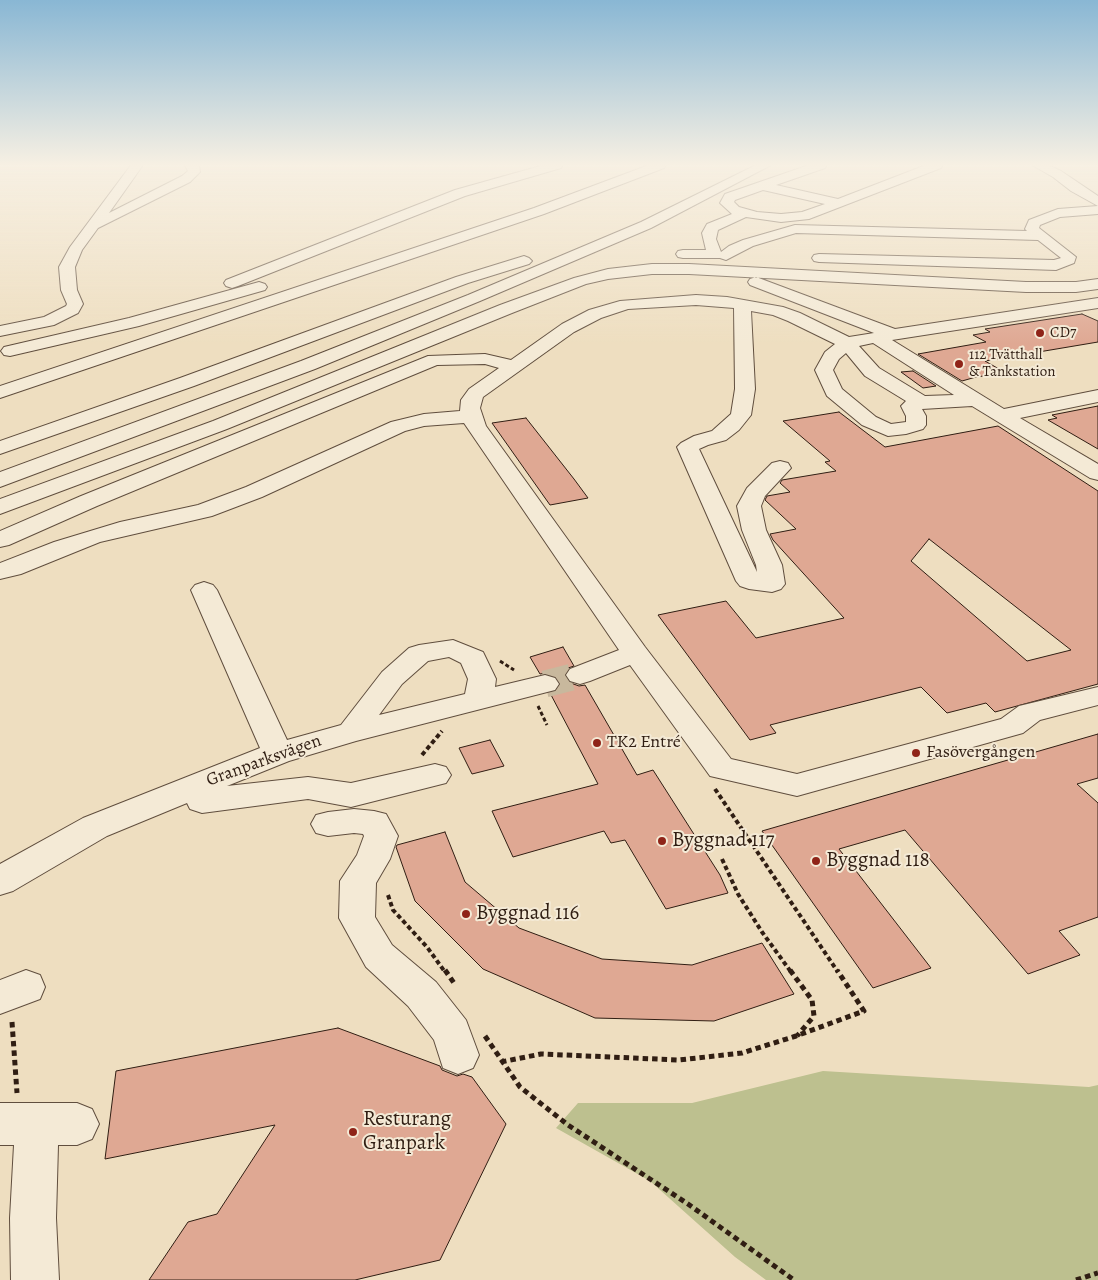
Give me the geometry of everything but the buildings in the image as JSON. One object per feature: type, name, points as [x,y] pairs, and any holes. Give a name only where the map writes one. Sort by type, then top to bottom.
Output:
[{"type":"street","points":[[0,331],[48,321],[66,313],[75,304],[69,290],[67,266],[75,250],[94,225]]},
{"type":"street","points":[[5,352],[201,294],[289,262],[381,225]]},
{"type":"street","points":[[322,269],[469,225]]},
{"type":"street","points":[[0,392],[499,225]]},
{"type":"street","points":[[0,464],[282,361],[399,316],[616,225]]},
{"type":"street","points":[[308,365],[594,248],[644,225]]},
{"type":"street","points":[[715,225],[712,226],[709,239],[721,260],[769,286],[885,336],[976,400],[1098,473]]},
{"type":"street","points":[[1034,225],[1036,233]]},
{"type":"street","points":[[721,260],[752,250],[795,229],[1036,233],[1063,252],[1069,257],[1069,260],[1064,263],[1049,265],[804,258]]},
{"type":"street","points":[[752,250],[797,244]]},
{"type":"street","points":[[817,245],[1063,252]]},
{"type":"street","points":[[0,448],[187,382],[470,277],[542,257]]},
{"type":"street","points":[[0,480],[484,300],[611,258]]},
{"type":"street","points":[[0,507],[609,279],[640,262],[721,260],[1026,287],[1076,287],[1098,284]]},
{"type":"street","points":[[5,352],[133,322],[280,281]]},
{"type":"street","points":[[0,321],[18,320],[38,314],[57,303],[69,290]]},
{"type":"street","points":[[920,402],[872,372],[847,342],[794,317],[742,304],[696,300],[626,304],[584,319],[520,361],[476,393],[471,400],[471,416],[476,427],[635,653],[721,768],[797,786],[1012,726],[1030,713],[1098,696]]},
{"type":"street","points":[[742,304],[745,389],[741,415],[720,436],[701,440],[688,446],[691,457],[749,581],[772,584],[769,565],[754,530],[749,506],[754,493],[780,468]]},
{"type":"street","points":[[976,400],[920,402],[912,406],[916,416],[916,425],[888,430],[869,421],[834,392],[824,370],[832,356],[847,342],[920,328],[1090,304],[1098,313]]},
{"type":"street","points":[[462,334],[520,361]]},
{"type":"street","points":[[0,429],[214,363],[304,338]]},
{"type":"street","points":[[220,425],[258,415],[386,369],[434,360],[485,359],[520,361]]},
{"type":"street","points":[[0,540],[434,360]]},
{"type":"street","points":[[1002,415],[1098,396]]},
{"type":"street","points":[[0,571],[12,569],[91,537],[204,511],[254,492],[398,426],[424,420],[471,416]]},
{"type":"street","points":[[204,590],[278,753]]},
{"type":"street","points":[[352,732],[392,678],[419,654],[453,648],[473,658],[482,679],[479,699]]},
{"type":"street","points":[[580,676],[635,653]]},
{"type":"street","name":"Granparksvägen","points":[[0,881],[95,827],[278,753],[479,699],[545,684]]},
{"type":"street","points":[[202,801],[308,788],[351,795],[428,765]]},
{"type":"street","points":[[328,824],[354,821],[374,823],[381,836],[373,859],[358,881],[356,918],[379,956],[422,994],[452,1033],[471,1044]]},
{"type":"street","points":[[31,1124],[35,1280]]},
{"type":"path","points":[[428,765],[442,730]]},
{"type":"path","points":[[722,859],[738,894],[762,932],[812,1000],[814,1016],[796,1036]]},
{"type":"path","points":[[386,886],[393,910],[427,947],[455,986]]},
{"type":"path","points":[[11,992],[11,1017],[18,1097],[31,1124]]},
{"type":"path","points":[[501,1062],[541,1054],[678,1060],[742,1053],[796,1036],[864,1011]]},
{"type":"path","points":[[471,1044],[501,1062],[520,1087],[568,1125],[688,1204],[786,1278],[794,1280]]},
{"type":"path","points":[[1076,1280],[1098,1273]]},
{"type":"green space","points":[[823,1071],[1089,1087],[1098,1085],[1098,1280],[766,1280],[735,1257],[650,1181],[556,1128],[578,1103],[692,1103]]},
{"type":"tunnel","points":[[545,684],[580,675]]},
{"type":"place","name":"CD7","points":[[1040,333]]},
{"type":"place","name":"112 Tvätthall & Tankstation","points":[[959,364]]},
{"type":"place","name":"TK2 Entré","points":[[597,743]]},
{"type":"place","name":"Fasövergången","points":[[916,753]]},
{"type":"place","name":"Byggnad 117","points":[[662,841]]},
{"type":"place","name":"Byggnad 118","points":[[816,861]]},
{"type":"place","name":"Byggnad 116","points":[[466,914]]},
{"type":"place","name":"Resturang Granpark","points":[[353,1132]]}]
